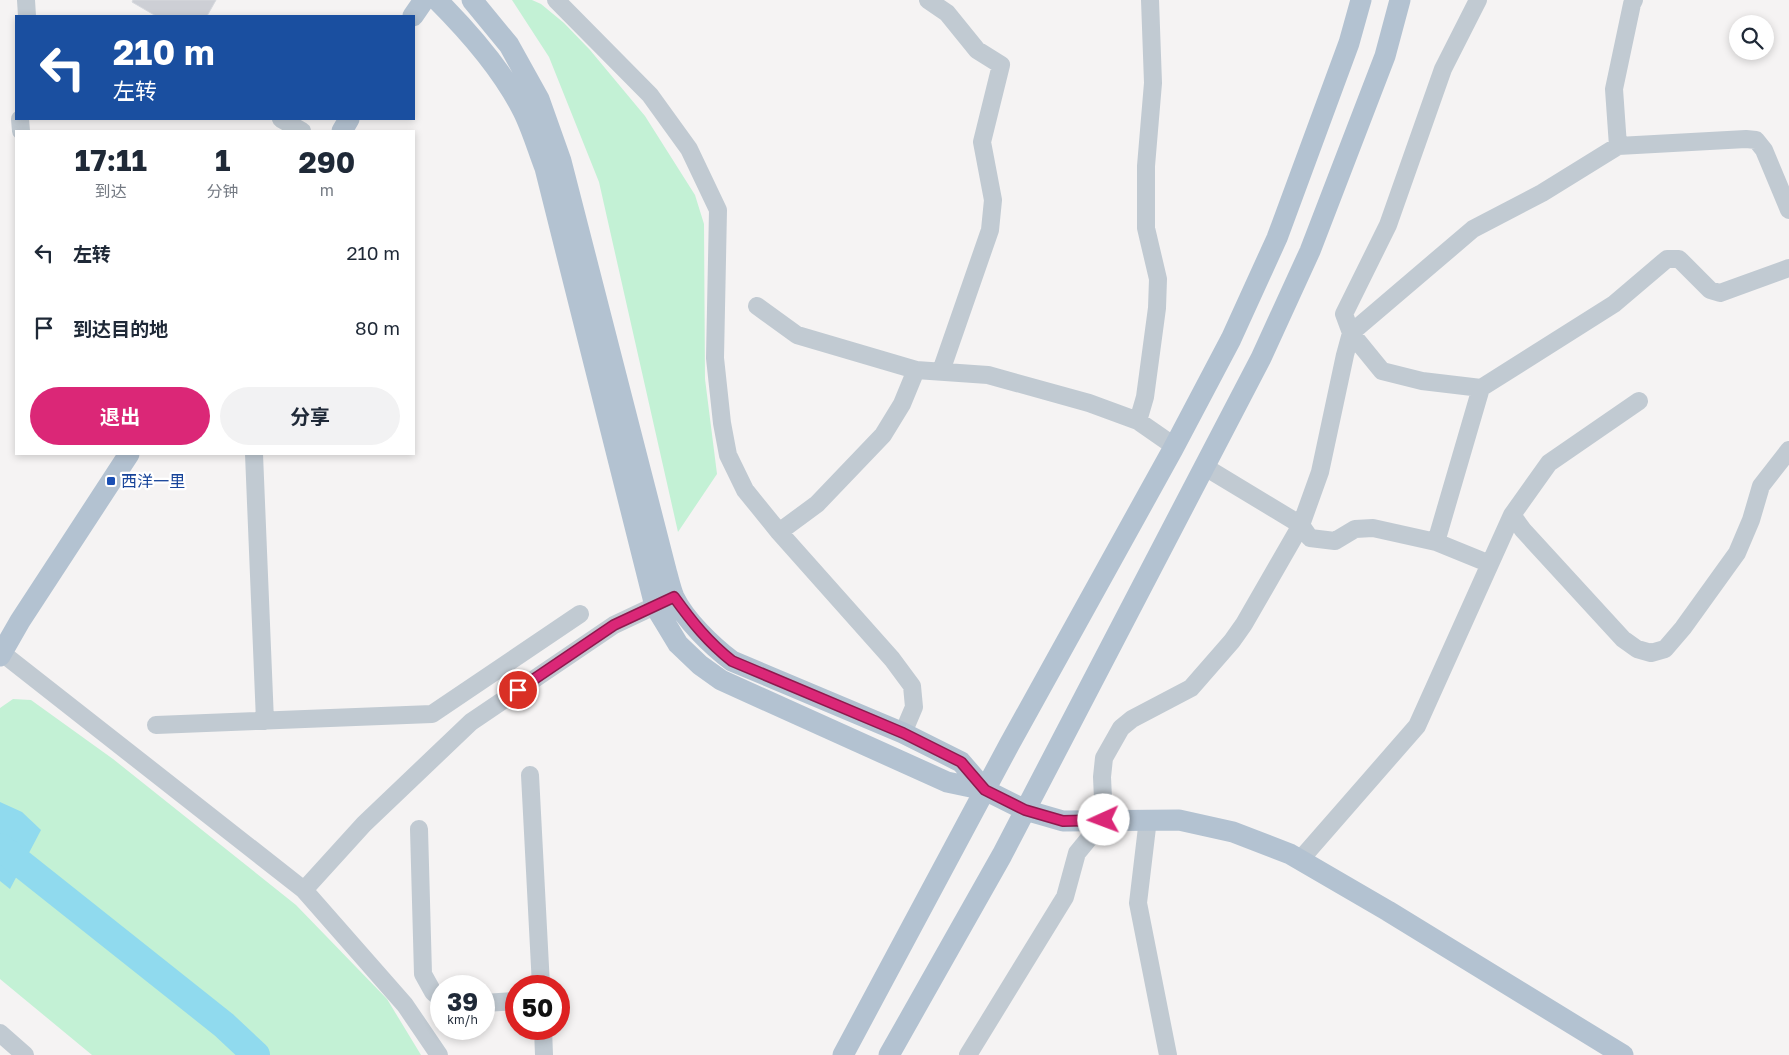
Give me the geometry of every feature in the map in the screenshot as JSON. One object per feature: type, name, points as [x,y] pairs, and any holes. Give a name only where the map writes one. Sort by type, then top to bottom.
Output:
[{"type":"main road","points":[[414,15],[424,0]]},
{"type":"main road","points":[[437,0],[466,29],[497,70],[523,111],[545,168],[655,606],[678,644],[700,665],[721,680],[947,782],[985,790],[1025,810],[1063,821],[1179,820],[1233,832],[1290,854],[1388,911],[1623,1055]]},
{"type":"main road","points":[[472,0],[509,45],[539,99],[562,161],[674,597],[695,627],[732,661],[903,733],[961,762],[985,790]]},
{"type":"main road","points":[[843,1055],[985,790],[1231,340],[1277,238],[1349,43],[1361,0]]},
{"type":"main road","points":[[888,1055],[1025,810],[1261,358],[1310,251],[1385,56],[1400,0]]},
{"type":"main road","points":[[1,654],[20,621],[128,455]]},
{"type":"street","points":[[26,0],[27,15]]},
{"type":"street","points":[[556,0],[650,95],[689,149],[718,210],[715,358],[722,424],[728,455],[746,490],[779,532],[892,659],[912,686],[914,707],[903,733]]},
{"type":"street","points":[[928,0],[947,13],[977,50],[1001,65],[982,142],[993,200],[990,230],[941,371]]},
{"type":"street","points":[[1138,421],[1145,397],[1157,308],[1158,279],[1146,228],[1146,166],[1153,83],[1150,0]]},
{"type":"street","points":[[1478,0],[1443,69],[1388,225],[1344,314],[1351,333],[1382,371],[1422,381],[1481,388],[1614,304],[1667,259],[1679,259],[1710,290],[1720,293],[1789,268]]},
{"type":"street","points":[[1618,146],[1614,89],[1634,0]]},
{"type":"street","points":[[283,120],[300,130]]},
{"type":"street","points":[[968,1055],[1064,896],[1077,853],[1104,820],[1102,777],[1104,758],[1121,728],[1132,719],[1191,688],[1232,641],[1244,624],[1301,525],[1320,472],[1351,333],[1473,230],[1542,193],[1618,146],[1746,138],[1756,140],[1764,150],[1789,210]]},
{"type":"street","points":[[757,306],[796,335],[916,370],[988,375],[1089,402],[1138,421],[1174,446]]},
{"type":"street","points":[[779,532],[817,504],[883,435],[902,404],[916,370]]},
{"type":"street","points":[[1436,542],[1481,388]]},
{"type":"street","points":[[1300,860],[1416,726],[1512,515],[1548,463],[1639,401]]},
{"type":"street","points":[[1512,515],[1623,639],[1637,649],[1651,653],[1665,649],[1683,628],[1737,553],[1751,520],[1761,486],[1789,450]]},
{"type":"street","points":[[254,455],[265,721]]},
{"type":"street","points":[[1205,467],[1301,525],[1310,538],[1335,541],[1354,529],[1373,528],[1436,542],[1490,564]]},
{"type":"street","points":[[304,890],[364,824],[471,722],[614,625],[674,597]]},
{"type":"street","points":[[156,725],[432,714],[580,614]]},
{"type":"street","points":[[1,654],[304,890],[405,1006],[439,1055]]},
{"type":"street","points":[[530,775],[540,975]]},
{"type":"street","points":[[1148,819],[1138,903],[1168,1055]]},
{"type":"street","points":[[419,829],[423,974],[430,987]]},
{"type":"street","points":[[0,1033],[25,1055]]},
{"type":"street","points":[[543,1040],[544,1055]]},
{"type":"green space","points":[[512,0],[532,0],[541,4],[564,23],[590,50],[645,116],[695,195],[704,224],[705,379],[717,474],[678,532],[599,182],[549,57]]},
{"type":"green space","points":[[13,699],[31,700],[113,759],[296,905],[387,999],[421,1055],[92,1055],[0,979],[0,708]]},
{"type":"water","points":[[0,802],[22,812],[41,830],[10,889],[0,881]]},
{"type":"building","points":[[133,0],[216,0],[208,15],[154,15],[132,2]]},
{"type":"waterway","points":[[0,847],[224,1025],[256,1055]]},
{"type":"place","name":"西洋一里","points":[[111,481]]},
{"type":"route","points":[[518,690],[614,625],[674,597],[695,627],[732,661],[903,733],[961,762],[985,790],[1025,810],[1063,821],[1104,820]]}]
